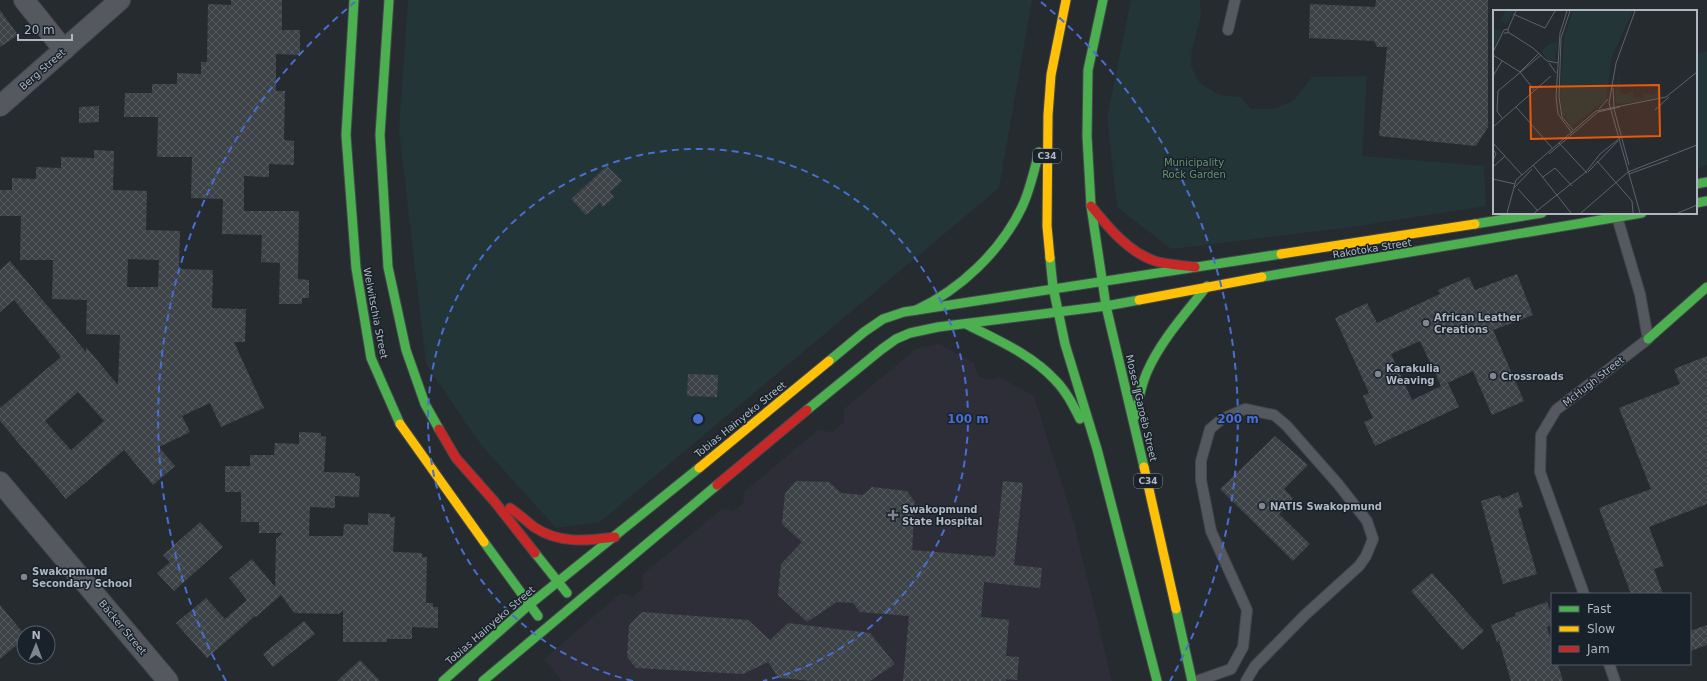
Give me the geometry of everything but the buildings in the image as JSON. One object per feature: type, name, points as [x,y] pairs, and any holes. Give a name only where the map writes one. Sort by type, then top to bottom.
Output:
[{"type":"street","points":[[24,0],[64,50]]},
{"type":"street","name":"Berg Street","points":[[0,106],[120,0]]},
{"type":"street","name":"Welwitschia Street","points":[[354,0],[346,135],[356,268],[371,358],[401,427],[529,605],[547,626]]},
{"type":"street","name":"Welwitschia Street","points":[[389,0],[380,135],[388,267],[406,350],[425,404],[456,458],[494,501],[557,583],[576,602]]},
{"type":"street","name":"C34","points":[[1066,0],[1051,75],[1048,115],[1047,226],[1053,287],[1065,344],[1097,449],[1156,681]]},
{"type":"street","name":"C34","points":[[1102,280],[1091,206],[1086,136],[1088,70],[1103,0]]},
{"type":"street","points":[[916,310],[941,297],[959,285],[989,255],[1012,223],[1019,212],[1028,191],[1048,115]]},
{"type":"street","points":[[1697,184],[1707,182]]},
{"type":"street","points":[[1697,203],[1707,201]]},
{"type":"street","points":[[1091,206],[1110,229],[1131,248],[1151,259],[1195,267]]},
{"type":"street","name":"Rakotoka Street","points":[[1102,280],[1536,214]]},
{"type":"street","name":"Rakotoka Street","points":[[1106,306],[1207,286],[1637,214]]},
{"type":"street","name":"Tobias Hainyeko Street","points":[[443,681],[529,605],[615,537],[864,332],[883,320],[904,312],[1102,280]]},
{"type":"street","name":"Moses ǁGaroëb Street","points":[[1102,280],[1106,306],[1134,420],[1192,681]]},
{"type":"street","points":[[1134,420],[1139,394],[1150,367],[1170,334],[1207,286]]},
{"type":"street","points":[[1648,339],[1707,287]]},
{"type":"street","points":[[483,681],[547,626],[891,341],[913,331],[1106,306]]},
{"type":"street","points":[[966,324],[1040,366],[1056,380],[1069,399],[1097,449]]},
{"type":"street","name":"Bäcker Street","points":[[0,482],[168,681]]},
{"type":"street","points":[[494,501],[511,508],[535,528],[555,538],[578,541],[615,537]]},
{"type":"lane","points":[[1228,30],[1235,0]]},
{"type":"lane","points":[[1617,218],[1640,294],[1648,339]]},
{"type":"lane","name":"McHugh Street","points":[[1584,593],[1540,472],[1541,435],[1556,410],[1648,339]]},
{"type":"lane","points":[[1197,681],[1231,669],[1243,647],[1247,610],[1211,531],[1201,480],[1201,461],[1210,429],[1222,419],[1245,410],[1274,415],[1286,425],[1343,490],[1367,521],[1373,539],[1360,566],[1304,615],[1255,666],[1246,681]]},
{"type":"lane","points":[[1609,665],[1615,681]]},
{"type":"shaded area","name":"Swakopmund State Hospital","points":[[939,344],[974,363],[978,376],[989,380],[999,377],[1034,396],[1073,519],[1112,681],[562,681],[544,659],[621,593],[633,597],[643,588],[642,575],[722,509],[733,511],[743,504],[744,492],[818,430],[832,432],[844,422],[844,409],[917,348]]},
{"type":"green space","points":[[408,0],[1032,0],[999,188],[600,522],[556,528],[482,446],[426,364],[399,130]]},
{"type":"green space","name":"Municipality Rock Garden","points":[[1131,0],[1200,0],[1201,16],[1192,49],[1191,66],[1199,83],[1220,95],[1240,97],[1251,109],[1274,109],[1294,100],[1312,77],[1367,76],[1362,156],[1484,166],[1486,206],[1345,228],[1171,249],[1117,207],[1107,118]]},
{"type":"green space","points":[[1707,51],[1707,165],[1697,170],[1697,54]]},
{"type":"traffic: fast","points":[[354,0],[346,135],[356,268],[371,358],[400,424]]},
{"type":"traffic: fast","points":[[389,0],[380,135],[388,267],[406,350],[425,404],[439,429]]},
{"type":"traffic: fast","points":[[1103,0],[1088,70],[1087,136],[1091,206],[1106,306],[1144,467]]},
{"type":"traffic: fast","points":[[916,310],[948,292],[978,268],[1003,239],[1025,201],[1039,152]]},
{"type":"traffic: fast","points":[[1697,184],[1707,182]]},
{"type":"traffic: fast","points":[[1697,203],[1707,201]]},
{"type":"traffic: fast","points":[[1475,224],[1536,214]]},
{"type":"traffic: fast","points":[[1262,277],[1636,214]]},
{"type":"traffic: fast","points":[[829,361],[864,332],[883,319],[904,312],[1281,254]]},
{"type":"traffic: fast","points":[[1050,258],[1053,287],[1065,344],[1097,449],[1157,681]]},
{"type":"traffic: fast","points":[[1135,416],[1143,383],[1159,349],[1174,327],[1207,286]]},
{"type":"traffic: fast","points":[[1648,339],[1707,287]]},
{"type":"traffic: fast","points":[[807,410],[882,349],[896,339],[910,333],[938,327],[1106,306],[1139,300]]},
{"type":"traffic: fast","points":[[966,324],[1013,348],[1046,371],[1063,389],[1080,419]]},
{"type":"traffic: fast","points":[[443,681],[529,605],[699,468]]},
{"type":"traffic: fast","points":[[483,681],[717,485]]},
{"type":"traffic: fast","points":[[484,542],[538,616]]},
{"type":"traffic: fast","points":[[535,553],[567,593]]},
{"type":"traffic: fast","points":[[1176,609],[1192,681]]},
{"type":"traffic: slow","points":[[1050,258],[1047,226],[1048,115],[1051,75],[1066,0]]},
{"type":"traffic: slow","points":[[1281,254],[1475,224]]},
{"type":"traffic: slow","points":[[1139,300],[1262,277]]},
{"type":"traffic: slow","points":[[699,468],[829,361]]},
{"type":"traffic: slow","points":[[400,424],[484,542]]},
{"type":"traffic: slow","points":[[1144,467],[1176,609]]},
{"type":"traffic: jam","points":[[1091,206],[1119,238],[1136,252],[1155,261],[1195,267]]},
{"type":"traffic: jam","points":[[717,485],[807,410]]},
{"type":"traffic: jam","points":[[439,429],[456,458],[494,501],[535,553]]},
{"type":"traffic: jam","points":[[510,508],[534,527],[563,539],[594,540],[615,537]]},
{"type":"place","name":"African Leather Creations","points":[[1426,323]]},
{"type":"place","name":"Karakulia Weaving","points":[[1378,374]]},
{"type":"place","name":"Crossroads","points":[[1493,376]]},
{"type":"place","name":"NATIS Swakopmund","points":[[1262,506]]},
{"type":"place","name":"Swakopmund State Hospital","points":[[893,515]]},
{"type":"place","name":"Swakopmund Secondary School","points":[[24,577]]}]
